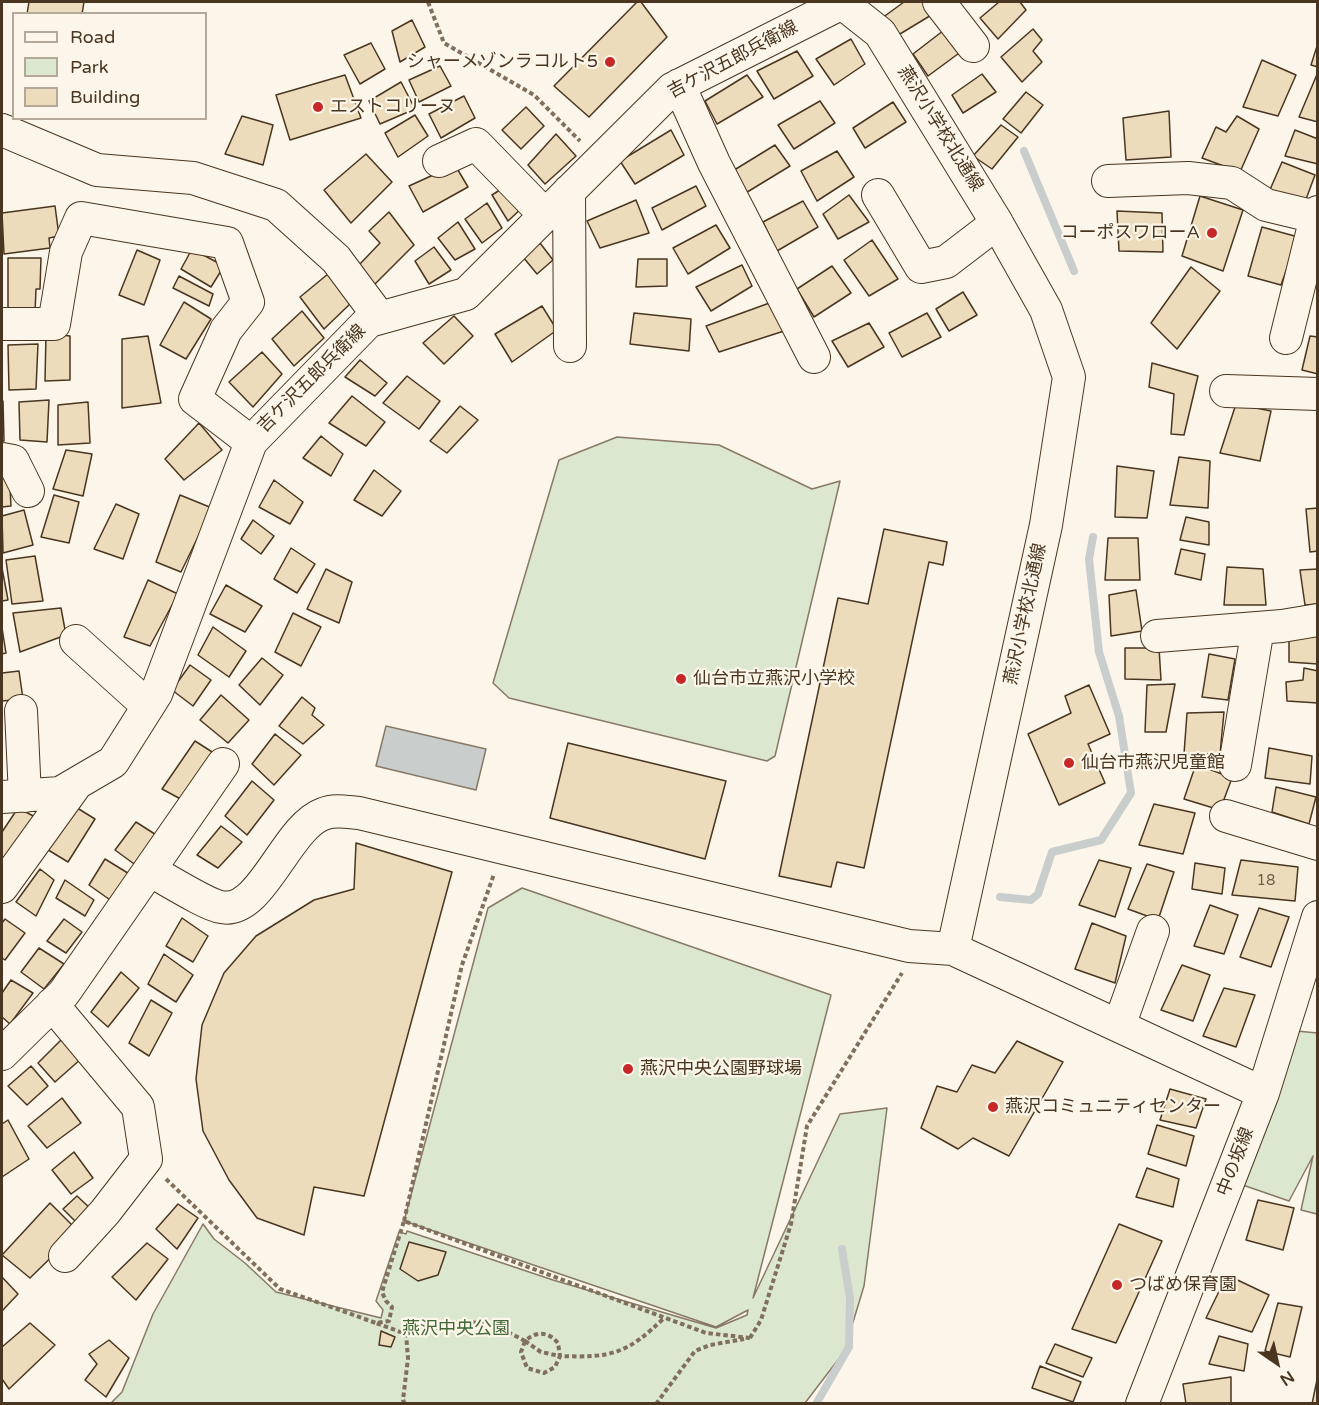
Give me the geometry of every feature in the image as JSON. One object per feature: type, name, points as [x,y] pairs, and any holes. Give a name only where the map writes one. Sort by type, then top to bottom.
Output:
[{"type":"street","name":"吉ケ沢五郎兵衛線","points":[[13,796],[60,793],[113,762],[156,694],[251,442],[369,321],[466,294],[672,89],[806,10],[843,2]]},
{"type":"street","name":"燕沢小学校北通線","points":[[843,2],[880,33],[997,223],[1046,310],[1070,377],[1046,525],[953,949]]},
{"type":"street","points":[[939,2],[973,46]]},
{"type":"street","points":[[679,86],[714,163],[814,357]]},
{"type":"street","points":[[2,130],[97,170],[193,178],[276,205],[336,260],[380,318]]},
{"type":"street","points":[[439,160],[476,144],[545,215]]},
{"type":"street","points":[[1108,181],[1188,178],[1232,183],[1266,205],[1316,215],[1286,338]]},
{"type":"street","points":[[569,191],[570,346]]},
{"type":"street","points":[[878,195],[921,267],[946,262],[997,223]]},
{"type":"street","points":[[2,324],[54,324],[66,252],[81,218],[227,243],[248,302],[226,330],[195,399],[251,442]]},
{"type":"street","points":[[1226,391],[1317,394]]},
{"type":"street","points":[[2,459],[13,461],[28,491]]},
{"type":"street","points":[[1157,636],[1258,628],[1317,620]]},
{"type":"street","points":[[1235,765],[1258,628]]},
{"type":"street","points":[[76,641],[148,706]]},
{"type":"street","points":[[13,796],[21,711]]},
{"type":"street","points":[[2,1054],[64,993],[223,765]]},
{"type":"street","points":[[2,887],[77,783]]},
{"type":"street","points":[[151,871],[221,908],[240,905],[253,895],[308,824],[320,815],[334,811],[359,813],[909,946],[953,949],[1263,1093]]},
{"type":"street","points":[[1226,816],[1317,844]]},
{"type":"street","name":"中の坂線","points":[[1142,1404],[1263,1093],[1317,916]]},
{"type":"street","points":[[1119,1026],[1153,930]]},
{"type":"street","points":[[52,1004],[138,1107],[146,1159],[105,1212],[65,1256]]},
{"type":"path","points":[[428,2],[444,43],[534,95],[599,161]]},
{"type":"path","points":[[376,1323],[389,1322],[392,1307],[382,1292],[404,1221],[462,965],[495,871],[485,868]]},
{"type":"path","points":[[656,1404],[695,1351],[710,1345],[750,1338],[761,1320],[791,1224],[807,1126],[903,970],[893,969]]},
{"type":"path","points":[[146,1159],[280,1289],[406,1334],[413,1335],[450,1323],[480,1323],[507,1331],[541,1353],[560,1356],[608,1356],[629,1347],[665,1317]]},
{"type":"path","points":[[404,1221],[706,1333],[750,1338]]},
{"type":"path","points":[[404,1402],[408,1358],[406,1334]]},
{"type":"path","points":[[535,1334],[549,1335],[558,1343],[560,1356],[550,1371],[532,1371],[521,1358],[525,1341],[535,1334]]},
{"type":"green space","points":[[617,437],[719,445],[812,489],[840,481],[775,756],[767,761],[509,698],[493,683],[559,460]]},
{"type":"green space","name":"燕沢中央公園","points":[[522,888],[831,995],[753,1298],[840,1114],[887,1108],[864,1286],[844,1352],[805,1403],[110,1404],[122,1392],[153,1314],[203,1224],[214,1239],[245,1263],[276,1292],[381,1318],[383,1310],[376,1301],[399,1232],[406,1234],[407,1231],[553,1280],[716,1328],[747,1315],[748,1310],[716,1327],[404,1221],[488,908]]},
{"type":"green space","points":[[1287,1030],[1317,1033],[1317,1214],[1301,1210],[1313,1156],[1289,1201],[1237,1183]]},
{"type":"shaded area","points":[[386,726],[486,749],[476,790],[376,766]]},
{"type":"building","points":[[29,2],[84,2],[82,12],[27,12]]},
{"type":"building","name":"シャーメゾンラコルト5","points":[[637,2],[641,2],[667,37],[589,117],[554,86]]},
{"type":"building","points":[[904,2],[924,2],[933,14],[895,37],[882,18]]},
{"type":"building","points":[[999,2],[1020,2],[1026,10],[998,39],[980,18]]},
{"type":"building","points":[[412,20],[425,47],[400,62],[392,31]]},
{"type":"building","points":[[948,27],[966,48],[928,76],[913,54]]},
{"type":"building","points":[[1033,29],[1042,40],[1033,51],[1042,62],[1022,82],[1001,57]]},
{"type":"building","points":[[851,39],[865,64],[834,85],[816,59]]},
{"type":"building","points":[[371,43],[385,69],[360,84],[344,55]]},
{"type":"building","points":[[1318,43],[1318,67],[1311,65]]},
{"type":"building","points":[[797,51],[813,76],[774,99],[757,71]]},
{"type":"building","points":[[1262,60],[1296,75],[1278,116],[1243,107]]},
{"type":"building","points":[[440,66],[451,86],[419,102],[409,80]]},
{"type":"building","points":[[1318,72],[1318,122],[1299,117]]},
{"type":"building","points":[[982,74],[996,92],[963,113],[952,95]]},
{"type":"building","name":"エストコリーヌ","points":[[345,75],[361,118],[290,140],[276,95]]},
{"type":"building","points":[[747,75],[763,97],[717,124],[705,101]]},
{"type":"building","points":[[401,82],[415,109],[380,124],[369,101]]},
{"type":"building","points":[[1026,92],[1043,105],[1021,133],[1003,119]]},
{"type":"building","points":[[464,96],[475,118],[441,138],[429,114]]},
{"type":"building","points":[[820,101],[835,123],[794,149],[778,125]]},
{"type":"building","points":[[893,102],[906,122],[865,148],[853,128]]},
{"type":"building","points":[[526,107],[544,126],[521,149],[502,130]]},
{"type":"building","points":[[1169,111],[1171,157],[1126,160],[1123,118]]},
{"type":"building","points":[[415,115],[428,136],[398,157],[385,133]]},
{"type":"building","points":[[242,116],[273,125],[263,165],[225,154]]},
{"type":"building","points":[[1237,116],[1259,129],[1240,172],[1202,158],[1216,127],[1226,132]]},
{"type":"building","points":[[1001,125],[1018,137],[992,169],[973,156]]},
{"type":"building","points":[[671,130],[684,155],[635,184],[620,161]]},
{"type":"building","points":[[1295,130],[1318,139],[1318,164],[1285,156]]},
{"type":"building","points":[[556,134],[576,156],[545,184],[528,165]]},
{"type":"building","points":[[775,145],[790,166],[744,194],[731,172]]},
{"type":"building","points":[[837,151],[854,177],[817,201],[801,171]]},
{"type":"building","points":[[366,154],[392,182],[351,223],[324,190]]},
{"type":"building","points":[[1282,162],[1315,175],[1305,202],[1269,192]]},
{"type":"building","points":[[455,165],[468,187],[423,212],[409,186]]},
{"type":"building","points":[[506,186],[523,207],[508,221],[492,195]]},
{"type":"building","points":[[696,186],[706,206],[662,230],[652,208]]},
{"type":"building","points":[[849,195],[869,222],[838,239],[823,214]]},
{"type":"building","name":"コーポスワローA","points":[[1200,196],[1243,210],[1223,271],[1182,256]]},
{"type":"building","points":[[636,200],[649,233],[600,248],[587,221]]},
{"type":"building","points":[[803,201],[818,227],[777,251],[763,222]]},
{"type":"building","points":[[487,203],[502,228],[482,243],[465,219]]},
{"type":"building","points":[[55,206],[59,236],[49,238],[50,248],[4,254],[2,213]]},
{"type":"building","points":[[1117,211],[1162,213],[1163,252],[1119,251]]},
{"type":"building","points":[[389,212],[414,245],[374,285],[359,265],[380,243],[369,231]]},
{"type":"building","points":[[458,222],[475,249],[455,260],[438,238]]},
{"type":"building","points":[[716,225],[730,248],[688,274],[673,248]]},
{"type":"building","points":[[1262,227],[1298,237],[1281,285],[1248,276]]},
{"type":"building","points":[[872,240],[898,279],[869,296],[844,260]]},
{"type":"building","points":[[540,243],[553,260],[537,274],[523,257]]},
{"type":"building","points":[[434,247],[451,270],[429,284],[415,261]]},
{"type":"building","points":[[192,249],[224,266],[211,287],[181,269]]},
{"type":"building","points":[[137,250],[160,260],[144,305],[119,295]]},
{"type":"building","points":[[8,258],[41,258],[40,289],[36,289],[35,313],[8,313]]},
{"type":"building","points":[[638,259],[667,259],[667,286],[636,287]]},
{"type":"building","points":[[742,265],[752,286],[711,311],[696,287]]},
{"type":"building","points":[[832,266],[851,293],[814,317],[797,289]]},
{"type":"building","points":[[1191,267],[1220,291],[1177,349],[1151,323]]},
{"type":"building","points":[[328,274],[351,303],[324,329],[300,297]]},
{"type":"building","points":[[179,276],[213,294],[209,306],[173,288]]},
{"type":"building","points":[[963,292],[977,315],[949,331],[936,309]]},
{"type":"building","points":[[775,301],[784,331],[719,352],[706,326]]},
{"type":"building","points":[[184,302],[211,319],[186,359],[160,345]]},
{"type":"building","points":[[542,306],[557,330],[512,362],[495,334]]},
{"type":"building","points":[[302,311],[324,338],[294,366],[272,339]]},
{"type":"building","points":[[634,313],[691,319],[689,351],[630,344]]},
{"type":"building","points":[[927,313],[941,337],[902,357],[889,333]]},
{"type":"building","points":[[454,316],[473,336],[444,364],[423,343]]},
{"type":"building","points":[[869,323],[884,347],[848,367],[832,341]]},
{"type":"building","points":[[46,333],[70,336],[70,380],[45,381]]},
{"type":"building","points":[[148,336],[161,403],[122,408],[122,339]]},
{"type":"building","points":[[1310,336],[1318,337],[1318,374],[1302,370]]},
{"type":"building","points":[[38,344],[36,389],[9,390],[8,345]]},
{"type":"building","points":[[262,352],[282,374],[253,407],[229,382]]},
{"type":"building","points":[[360,360],[387,383],[375,396],[345,377]]},
{"type":"building","points":[[1152,363],[1198,376],[1184,435],[1171,434],[1174,394],[1149,387]]},
{"type":"building","points":[[407,376],[440,401],[419,429],[383,403]]},
{"type":"building","points":[[352,396],[385,422],[366,446],[329,423]]},
{"type":"building","points":[[49,400],[47,442],[20,440],[19,402]]},
{"type":"building","points":[[3,401],[4,441],[2,441]]},
{"type":"building","points":[[88,402],[90,443],[58,445],[58,405]]},
{"type":"building","points":[[1236,404],[1271,411],[1260,461],[1220,453]]},
{"type":"building","points":[[460,406],[478,420],[447,453],[430,441]]},
{"type":"building","points":[[199,423],[222,450],[184,480],[165,459]]},
{"type":"building","points":[[321,436],[343,454],[331,476],[303,458]]},
{"type":"building","points":[[66,450],[92,454],[83,496],[53,489]]},
{"type":"building","points":[[1179,457],[1210,461],[1208,508],[1170,505]]},
{"type":"building","points":[[1117,466],[1154,471],[1147,518],[1115,517]]},
{"type":"building","points":[[2,468],[9,468],[11,506],[2,507]]},
{"type":"building","points":[[374,470],[401,491],[382,516],[354,500]]},
{"type":"building","points":[[274,480],[303,502],[290,524],[259,507]]},
{"type":"building","points":[[54,495],[79,502],[69,543],[41,537]]},
{"type":"building","points":[[180,495],[212,508],[181,572],[156,562]]},
{"type":"building","points":[[116,504],[139,514],[123,559],[94,549]]},
{"type":"building","points":[[1318,508],[1318,551],[1310,552],[1306,509]]},
{"type":"building","points":[[24,510],[33,545],[3,553],[2,516]]},
{"type":"building","points":[[1186,517],[1209,522],[1209,545],[1180,540]]},
{"type":"building","points":[[253,520],[274,536],[261,554],[241,539]]},
{"type":"building","points":[[884,529],[947,542],[943,565],[929,562],[864,868],[837,862],[831,887],[779,876],[838,598],[868,604]]},
{"type":"building","points":[[1108,538],[1138,538],[1140,580],[1105,580]]},
{"type":"building","points":[[291,548],[315,564],[297,593],[274,579]]},
{"type":"building","points":[[1181,549],[1205,554],[1201,580],[1175,574]]},
{"type":"building","points":[[35,556],[43,601],[12,604],[6,560]]},
{"type":"building","points":[[1227,567],[1263,569],[1266,605],[1224,605]]},
{"type":"building","points":[[2,568],[8,600],[2,601]]},
{"type":"building","points":[[326,569],[352,582],[339,623],[307,609]]},
{"type":"building","points":[[1318,569],[1318,604],[1305,605],[1300,570]]},
{"type":"building","points":[[148,580],[178,594],[150,646],[124,637]]},
{"type":"building","points":[[226,585],[262,606],[245,632],[210,614]]},
{"type":"building","points":[[1136,590],[1142,631],[1111,636],[1109,595]]},
{"type":"building","points":[[61,608],[66,635],[20,652],[13,613]]},
{"type":"building","points":[[293,613],[321,627],[301,666],[275,652]]},
{"type":"building","points":[[213,627],[246,651],[229,677],[198,655]]},
{"type":"building","points":[[2,628],[6,653],[2,654]]},
{"type":"building","points":[[1289,634],[1318,634],[1318,664],[1289,662]]},
{"type":"building","points":[[1125,648],[1159,648],[1161,680],[1125,679]]},
{"type":"building","points":[[1209,654],[1235,659],[1228,700],[1202,697]]},
{"type":"building","points":[[262,658],[283,675],[260,705],[239,685]]},
{"type":"building","points":[[190,665],[211,680],[193,706],[172,690]]},
{"type":"building","points":[[1304,668],[1318,671],[1318,703],[1287,701],[1286,682],[1303,680]]},
{"type":"building","points":[[19,671],[23,699],[2,701],[2,673]]},
{"type":"building","points":[[1175,684],[1166,732],[1145,732],[1147,685]]},
{"type":"building","name":"仙台市燕沢児童館","points":[[1089,685],[1110,734],[1088,744],[1105,783],[1059,805],[1028,734],[1071,713],[1065,696]]},
{"type":"building","points":[[221,695],[249,720],[228,743],[200,720]]},
{"type":"building","points":[[302,697],[315,708],[312,715],[324,725],[303,744],[279,726]]},
{"type":"building","points":[[1224,712],[1220,754],[1184,754],[1187,713]]},
{"type":"building","points":[[275,734],[301,755],[274,785],[252,764]]},
{"type":"building","points":[[195,741],[220,757],[188,803],[162,789]]},
{"type":"building","points":[[568,743],[726,781],[705,859],[550,818]]},
{"type":"building","points":[[1269,748],[1312,756],[1310,784],[1265,778]]},
{"type":"building","points":[[1196,764],[1232,778],[1220,810],[1184,799]]},
{"type":"building","points":[[252,781],[274,800],[247,835],[225,816]]},
{"type":"building","points":[[1276,787],[1316,797],[1309,824],[1272,812]]},
{"type":"building","points":[[1154,804],[1195,813],[1183,854],[1139,845]]},
{"type":"building","points":[[74,806],[95,819],[68,862],[45,848]]},
{"type":"building","points":[[18,808],[39,819],[2,866],[2,832]]},
{"type":"building","points":[[136,822],[161,838],[141,869],[115,850]]},
{"type":"building","points":[[221,826],[242,842],[218,868],[197,855]]},
{"type":"building","points":[[356,843],[452,872],[364,1196],[314,1187],[304,1235],[257,1218],[229,1180],[203,1131],[196,1079],[202,1025],[224,973],[256,936],[314,900],[354,889]]},
{"type":"building","points":[[105,859],[131,875],[113,902],[89,885]]},
{"type":"building","points":[[1099,860],[1131,868],[1115,917],[1079,905]]},
{"type":"building","points":[[1241,860],[1298,867],[1295,901],[1232,895]]},
{"type":"building","points":[[1195,863],[1225,868],[1222,894],[1192,889]]},
{"type":"building","points":[[1147,864],[1174,872],[1158,920],[1128,909]]},
{"type":"building","points":[[40,869],[54,880],[36,916],[16,902]]},
{"type":"building","points":[[65,880],[94,900],[85,916],[56,898]]},
{"type":"building","points":[[1210,905],[1238,915],[1224,954],[1194,946]]},
{"type":"building","points":[[1259,908],[1289,917],[1271,967],[1240,957]]},
{"type":"building","points":[[182,918],[208,936],[193,962],[166,946]]},
{"type":"building","points":[[5,919],[25,933],[5,960],[2,958],[2,923]]},
{"type":"building","points":[[64,919],[82,932],[66,953],[47,941]]},
{"type":"building","points":[[1092,923],[1126,936],[1115,983],[1075,969]]},
{"type":"building","points":[[39,948],[64,964],[44,989],[21,972]]},
{"type":"building","points":[[164,954],[193,975],[176,1002],[148,984]]},
{"type":"building","points":[[1182,965],[1210,975],[1193,1021],[1161,1010]]},
{"type":"building","points":[[121,972],[139,988],[108,1027],[91,1012]]},
{"type":"building","points":[[11,980],[33,993],[10,1024],[2,1017],[2,993]]},
{"type":"building","points":[[1224,988],[1255,995],[1236,1047],[1203,1036]]},
{"type":"building","points":[[151,1000],[172,1013],[149,1056],[129,1043]]},
{"type":"building","points":[[63,1038],[82,1058],[55,1082],[38,1063]]},
{"type":"building","points":[[1017,1041],[1063,1062],[1009,1156],[973,1138],[958,1149],[921,1128],[937,1086],[957,1092],[972,1065],[995,1073]]},
{"type":"building","points":[[31,1066],[48,1086],[27,1105],[8,1086]]},
{"type":"building","points":[[1170,1089],[1206,1099],[1196,1128],[1160,1120]]},
{"type":"building","points":[[62,1098],[81,1123],[47,1148],[28,1126]]},
{"type":"building","points":[[8,1120],[29,1159],[2,1177],[2,1124]]},
{"type":"building","points":[[1157,1125],[1194,1136],[1186,1166],[1148,1154]]},
{"type":"building","points":[[74,1152],[93,1178],[71,1194],[52,1170]]},
{"type":"building","points":[[1147,1168],[1179,1179],[1173,1207],[1136,1197]]},
{"type":"building","points":[[77,1196],[92,1210],[80,1226],[63,1209]]},
{"type":"building","points":[[1258,1200],[1294,1208],[1283,1250],[1246,1240]]},
{"type":"building","points":[[50,1203],[78,1231],[30,1278],[2,1255]]},
{"type":"building","points":[[178,1204],[198,1218],[177,1249],[156,1229]]},
{"type":"building","name":"つばめ保育園","points":[[1119,1224],[1162,1241],[1116,1343],[1072,1329]]},
{"type":"building","points":[[409,1242],[446,1252],[438,1275],[418,1281],[400,1269]]},
{"type":"building","points":[[147,1243],[168,1259],[136,1300],[112,1277]]},
{"type":"building","points":[[1227,1275],[1269,1295],[1252,1332],[1206,1318]]},
{"type":"building","points":[[2,1277],[18,1294],[2,1311]]},
{"type":"building","points":[[1278,1303],[1302,1307],[1290,1357],[1265,1351]]},
{"type":"building","points":[[30,1323],[55,1345],[9,1389],[2,1379],[2,1347]]},
{"type":"building","points":[[381,1331],[395,1337],[391,1347],[379,1345]]},
{"type":"building","points":[[1219,1336],[1248,1344],[1244,1371],[1209,1364]]},
{"type":"building","points":[[109,1340],[129,1358],[106,1397],[85,1380],[97,1364],[89,1354]]},
{"type":"building","points":[[1055,1344],[1092,1358],[1083,1377],[1046,1363]]},
{"type":"building","points":[[1040,1366],[1081,1382],[1073,1402],[1032,1388]]},
{"type":"building","points":[[1318,1375],[1318,1403],[1312,1404]]},
{"type":"building","points":[[1231,1377],[1231,1404],[1186,1404],[1183,1384]]},
{"type":"waterway","points":[[1024,151],[1074,271]]},
{"type":"waterway","points":[[1000,897],[1031,900],[1038,894],[1052,852],[1101,840],[1131,793],[1119,716],[1099,652],[1089,559],[1093,537]]},
{"type":"waterway","points":[[816,1404],[849,1347],[850,1298],[842,1249]]},
{"type":"place","name":"シャーメゾンラコルト5","points":[[610,62]]},
{"type":"place","name":"エストコリーヌ","points":[[318,107]]},
{"type":"place","name":"コーポスワローA","points":[[1212,233]]},
{"type":"place","name":"仙台市立燕沢小学校","points":[[681,679]]},
{"type":"place","name":"仙台市燕沢児童館","points":[[1069,763]]},
{"type":"place","name":"燕沢中央公園野球場","points":[[628,1069]]},
{"type":"place","name":"燕沢コミュニティセンター","points":[[993,1107]]},
{"type":"place","name":"つばめ保育園","points":[[1117,1285]]}]
